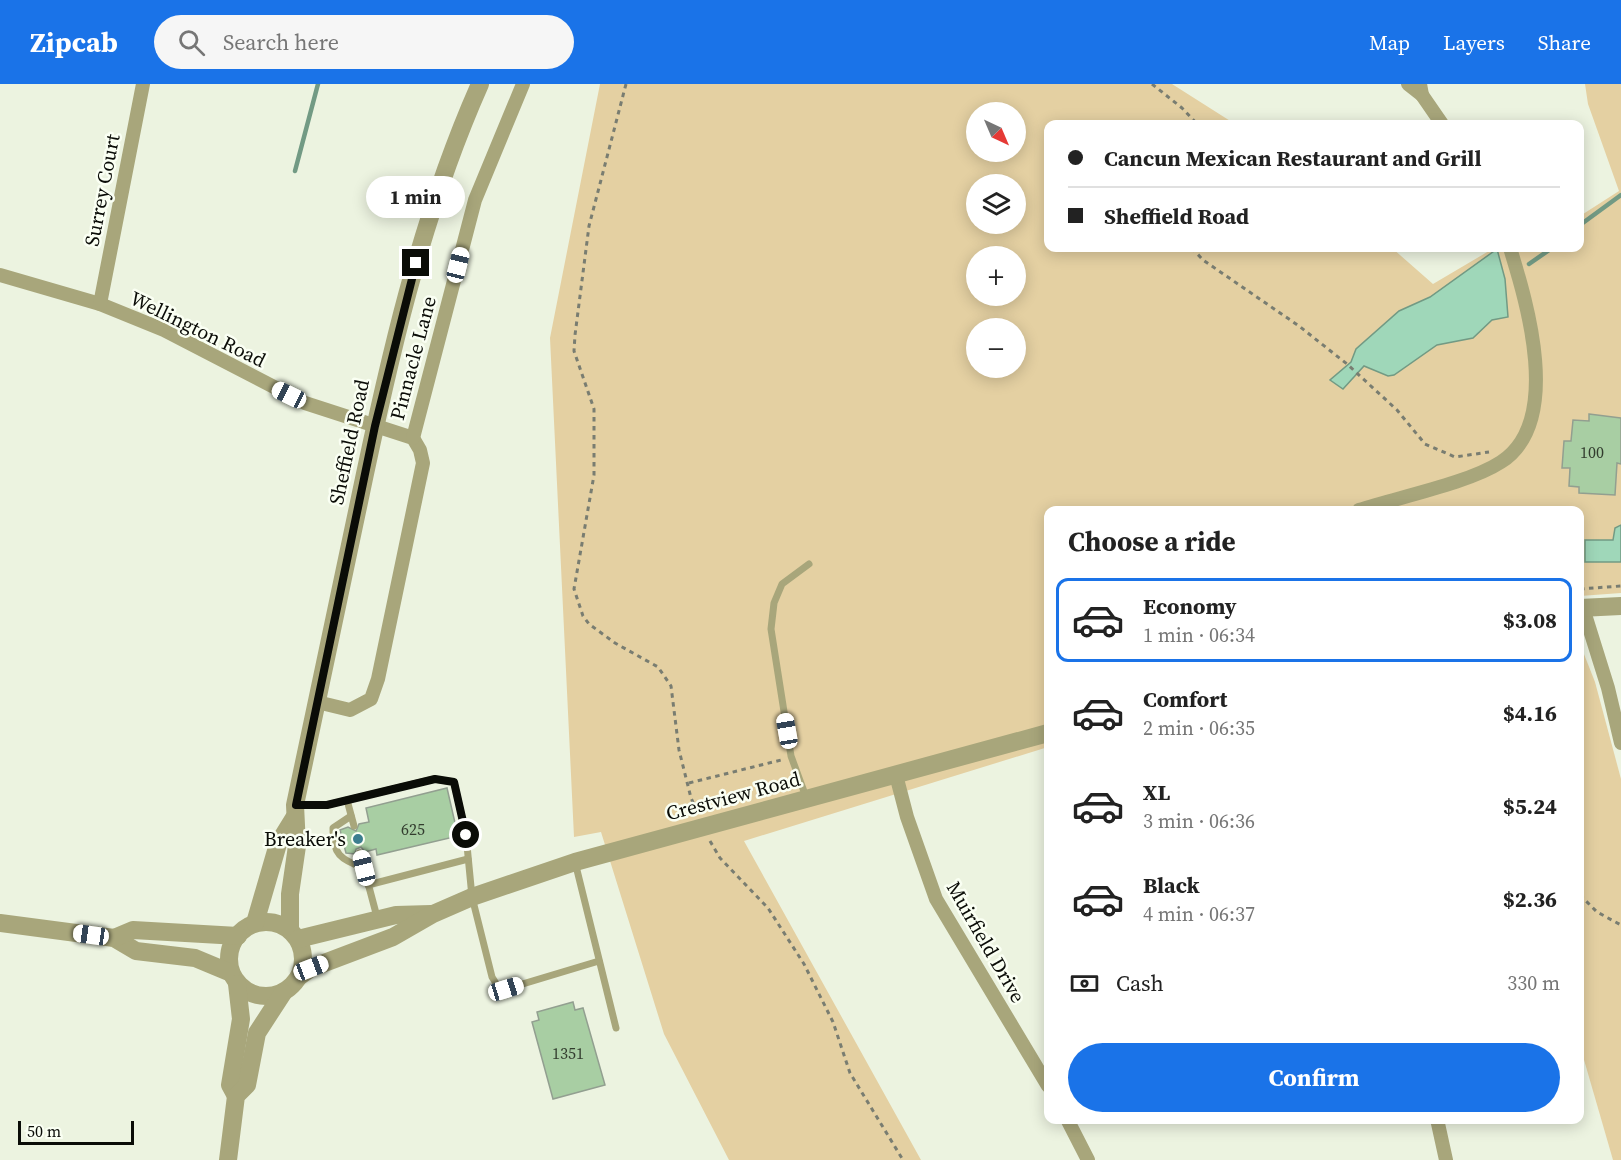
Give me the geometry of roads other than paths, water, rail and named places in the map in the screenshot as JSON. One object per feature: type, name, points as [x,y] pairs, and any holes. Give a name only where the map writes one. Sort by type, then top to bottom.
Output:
[{"type":"street","name":"Surrey Court","points":[[100,303],[143,84]]},
{"type":"street","name":"Sheffield Road","points":[[294,935],[290,894],[297,846],[295,811],[375,426],[409,285],[435,197],[458,134],[480,84]]},
{"type":"street","name":"Pinnacle Lane","points":[[413,438],[475,200],[523,84]]},
{"type":"street","points":[[1408,84],[1421,90],[1440,120]]},
{"type":"street","points":[[1372,506],[1489,469],[1503,461],[1523,441],[1529,425],[1536,372],[1531,328],[1511,252]]},
{"type":"street","name":"Wellington Road","points":[[0,275],[100,303],[164,330],[305,403],[375,426]]},
{"type":"street","name":"Pinnacle Lane","points":[[317,702],[350,710],[371,699],[378,679],[423,463],[420,450],[413,438],[375,426]]},
{"type":"street","points":[[1584,608],[1621,606]]},
{"type":"street","points":[[1584,617],[1608,688],[1621,742]]},
{"type":"street","name":"Crestview Road","points":[[300,976],[311,968],[393,938],[433,914],[472,897],[575,862],[1044,734]]},
{"type":"street","name":"Muirfield Drive","points":[[896,775],[907,817],[936,899],[1044,1079]]},
{"type":"street","name":"Sheffield Road","points":[[255,923],[278,844],[295,811]]},
{"type":"street","name":"Crestview Road","points":[[294,935],[396,915],[433,914]]},
{"type":"street","points":[[0,923],[114,938],[136,951],[195,958],[234,978],[247,992],[271,997],[283,993]]},
{"type":"street","points":[[228,1160],[236,1096],[230,1085],[242,1019],[230,949],[238,936],[255,923],[273,923],[294,935],[303,951],[300,976],[283,993],[257,1033],[247,1085],[236,1096]]},
{"type":"street","points":[[114,938],[133,930],[238,936]]},
{"type":"street","points":[[1070,1124],[1088,1160]]},
{"type":"street","points":[[1438,1124],[1446,1160]]},
{"type":"lane","points":[[806,799],[791,756],[772,621],[774,603],[782,584],[809,564]]},
{"type":"lane","points":[[295,811],[435,779],[454,782],[466,835],[472,897],[492,977],[497,985],[506,989],[599,961]]},
{"type":"lane","points":[[347,800],[354,826]]},
{"type":"lane","points":[[351,816],[333,828],[335,849],[344,861],[364,868]]},
{"type":"lane","points":[[360,853],[377,920]]},
{"type":"lane","points":[[368,885],[468,859]]},
{"type":"lane","points":[[575,862],[616,1028]]},
{"type":"waterway","points":[[295,171],[318,84]]},
{"type":"waterway","points":[[1584,222],[1621,195]]},
{"type":"waterway","points":[[1529,264],[1546,252]]},
{"type":"place","name":"Breaker's","points":[[358,839]]}]
